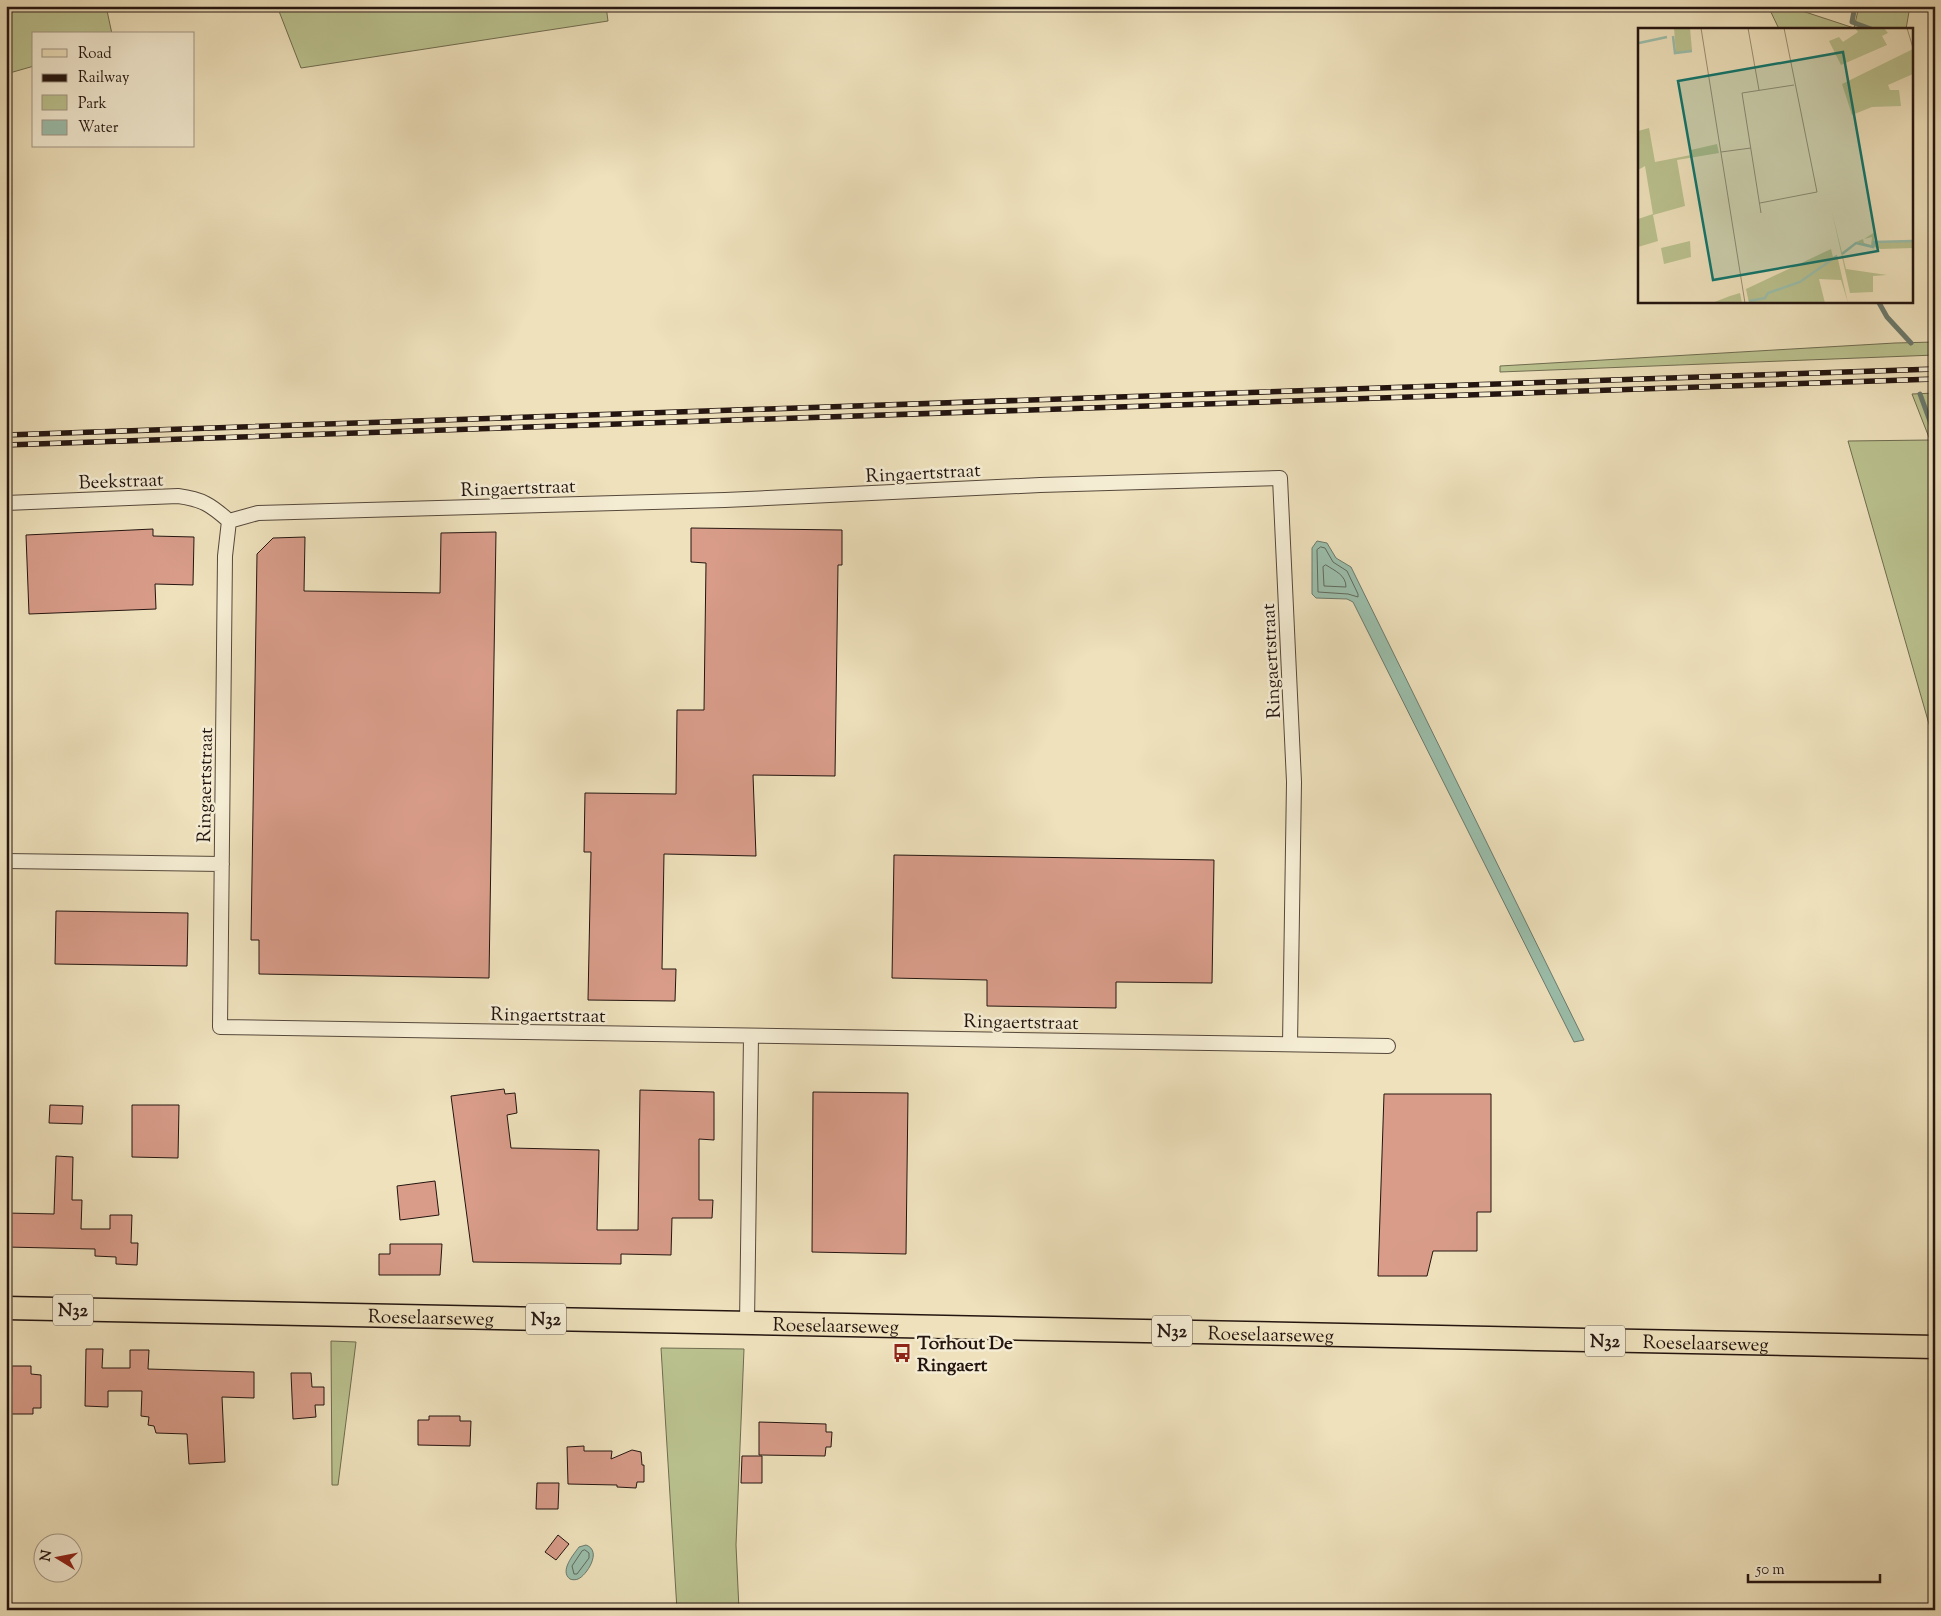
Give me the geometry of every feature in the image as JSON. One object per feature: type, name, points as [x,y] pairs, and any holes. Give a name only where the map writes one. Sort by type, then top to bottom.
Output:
[{"type":"main road","name":"Roeselaarseweg","points":[[6,1308],[1935,1347]]},
{"type":"street","name":"Ringaertstraat","points":[[1290,1044],[1294,782],[1280,478],[1040,485],[715,500],[258,513],[230,521],[225,556],[220,1027],[1388,1046]]},
{"type":"street","name":"Beekstraat","points":[[6,503],[178,496],[197,498],[213,506],[230,521]]},
{"type":"street","points":[[6,861],[222,864]]},
{"type":"street","points":[[747,1323],[751,1036]]},
{"type":"green space","points":[[6,6],[106,6],[112,32],[32,32],[32,67],[6,74]]},
{"type":"green space","points":[[277,6],[606,6],[608,21],[301,68]]},
{"type":"green space","points":[[1768,6],[1787,6],[1854,28],[1779,28]]},
{"type":"green space","points":[[1859,6],[1910,6],[1906,28],[1854,28]]},
{"type":"green space","points":[[1935,342],[1935,355],[1500,372],[1500,366]]},
{"type":"green space","points":[[1935,393],[1935,745],[1848,441],[1930,440],[1912,394]]},
{"type":"green space","points":[[331,1341],[356,1342],[338,1485],[332,1485]]},
{"type":"green space","points":[[661,1348],[744,1349],[736,1545],[739,1610],[677,1610]]},
{"type":"water","points":[[1317,541],[1327,543],[1336,558],[1351,567],[1584,1040],[1574,1042],[1353,602],[1347,599],[1316,598],[1312,594],[1312,548]]},
{"type":"water","points":[[586,1545],[593,1552],[589,1569],[576,1580],[570,1579],[566,1572],[568,1563],[579,1547]]},
{"type":"building","points":[[691,528],[842,530],[842,565],[838,565],[835,776],[753,775],[756,856],[664,854],[662,969],[676,969],[675,1001],[588,1000],[591,852],[584,852],[585,793],[676,794],[677,710],[704,710],[706,563],[691,562]]},
{"type":"building","points":[[153,529],[153,536],[194,537],[193,585],[155,584],[156,609],[29,614],[26,535]]},
{"type":"building","points":[[496,532],[489,978],[259,974],[259,940],[251,940],[257,554],[273,538],[305,537],[304,591],[440,593],[441,533]]},
{"type":"building","points":[[894,855],[1214,860],[1212,983],[1116,982],[1116,1008],[987,1006],[987,980],[892,978]]},
{"type":"building","points":[[56,911],[188,913],[187,966],[55,964]]},
{"type":"building","points":[[504,1089],[505,1094],[515,1093],[517,1113],[507,1115],[511,1148],[599,1150],[597,1230],[638,1230],[640,1090],[714,1092],[714,1140],[699,1139],[699,1200],[713,1200],[712,1218],[672,1218],[671,1255],[621,1254],[621,1264],[473,1262],[451,1096]]},
{"type":"building","points":[[813,1092],[908,1093],[906,1254],[812,1252]]},
{"type":"building","points":[[1384,1094],[1491,1094],[1491,1212],[1477,1212],[1477,1251],[1433,1251],[1427,1276],[1378,1276]]},
{"type":"building","points":[[50,1105],[83,1106],[82,1124],[49,1123]]},
{"type":"building","points":[[132,1105],[179,1105],[178,1158],[132,1157]]},
{"type":"building","points":[[56,1156],[73,1157],[72,1200],[82,1200],[81,1229],[110,1229],[110,1215],[132,1215],[131,1243],[138,1243],[137,1265],[116,1264],[116,1257],[95,1256],[95,1249],[6,1247],[6,1213],[54,1214]]},
{"type":"building","points":[[435,1181],[439,1215],[400,1220],[397,1186]]},
{"type":"building","points":[[390,1244],[442,1244],[440,1275],[379,1275],[379,1254],[390,1254]]},
{"type":"building","points":[[86,1349],[103,1349],[102,1368],[130,1368],[130,1350],[149,1350],[148,1369],[254,1372],[254,1398],[222,1397],[225,1462],[189,1464],[187,1434],[156,1433],[154,1426],[148,1425],[149,1417],[141,1416],[142,1391],[108,1391],[108,1407],[85,1406]]},
{"type":"building","points":[[12,1366],[31,1366],[31,1374],[41,1375],[41,1408],[33,1408],[33,1414],[11,1414]]},
{"type":"building","points":[[291,1373],[311,1373],[312,1387],[324,1387],[324,1405],[315,1405],[316,1417],[293,1419]]},
{"type":"building","points":[[429,1416],[460,1416],[460,1421],[471,1421],[470,1446],[418,1445],[418,1420],[429,1420]]},
{"type":"building","points":[[759,1422],[826,1424],[826,1432],[832,1432],[831,1447],[826,1447],[825,1456],[759,1455]]},
{"type":"building","points":[[584,1446],[584,1451],[612,1451],[611,1459],[632,1450],[641,1452],[642,1465],[644,1465],[644,1482],[637,1482],[636,1488],[617,1487],[617,1485],[568,1484],[567,1447]]},
{"type":"building","points":[[742,1456],[762,1456],[762,1483],[741,1483]]},
{"type":"building","points":[[537,1483],[559,1483],[558,1509],[536,1509]]},
{"type":"building","points":[[558,1535],[569,1544],[556,1560],[545,1552]]},
{"type":"waterway","points":[[1855,6],[1852,22],[1868,28]]},
{"type":"waterway","points":[[1879,302],[1887,317],[1911,343]]},
{"type":"waterway","points":[[1920,394],[1935,435]]},
{"type":"railway","points":[[6,435],[1935,369]]},
{"type":"railway","points":[[6,445],[1935,379]]},
{"type":"place","name":"Torhout De Ringaert","points":[[902,1353]]}]
